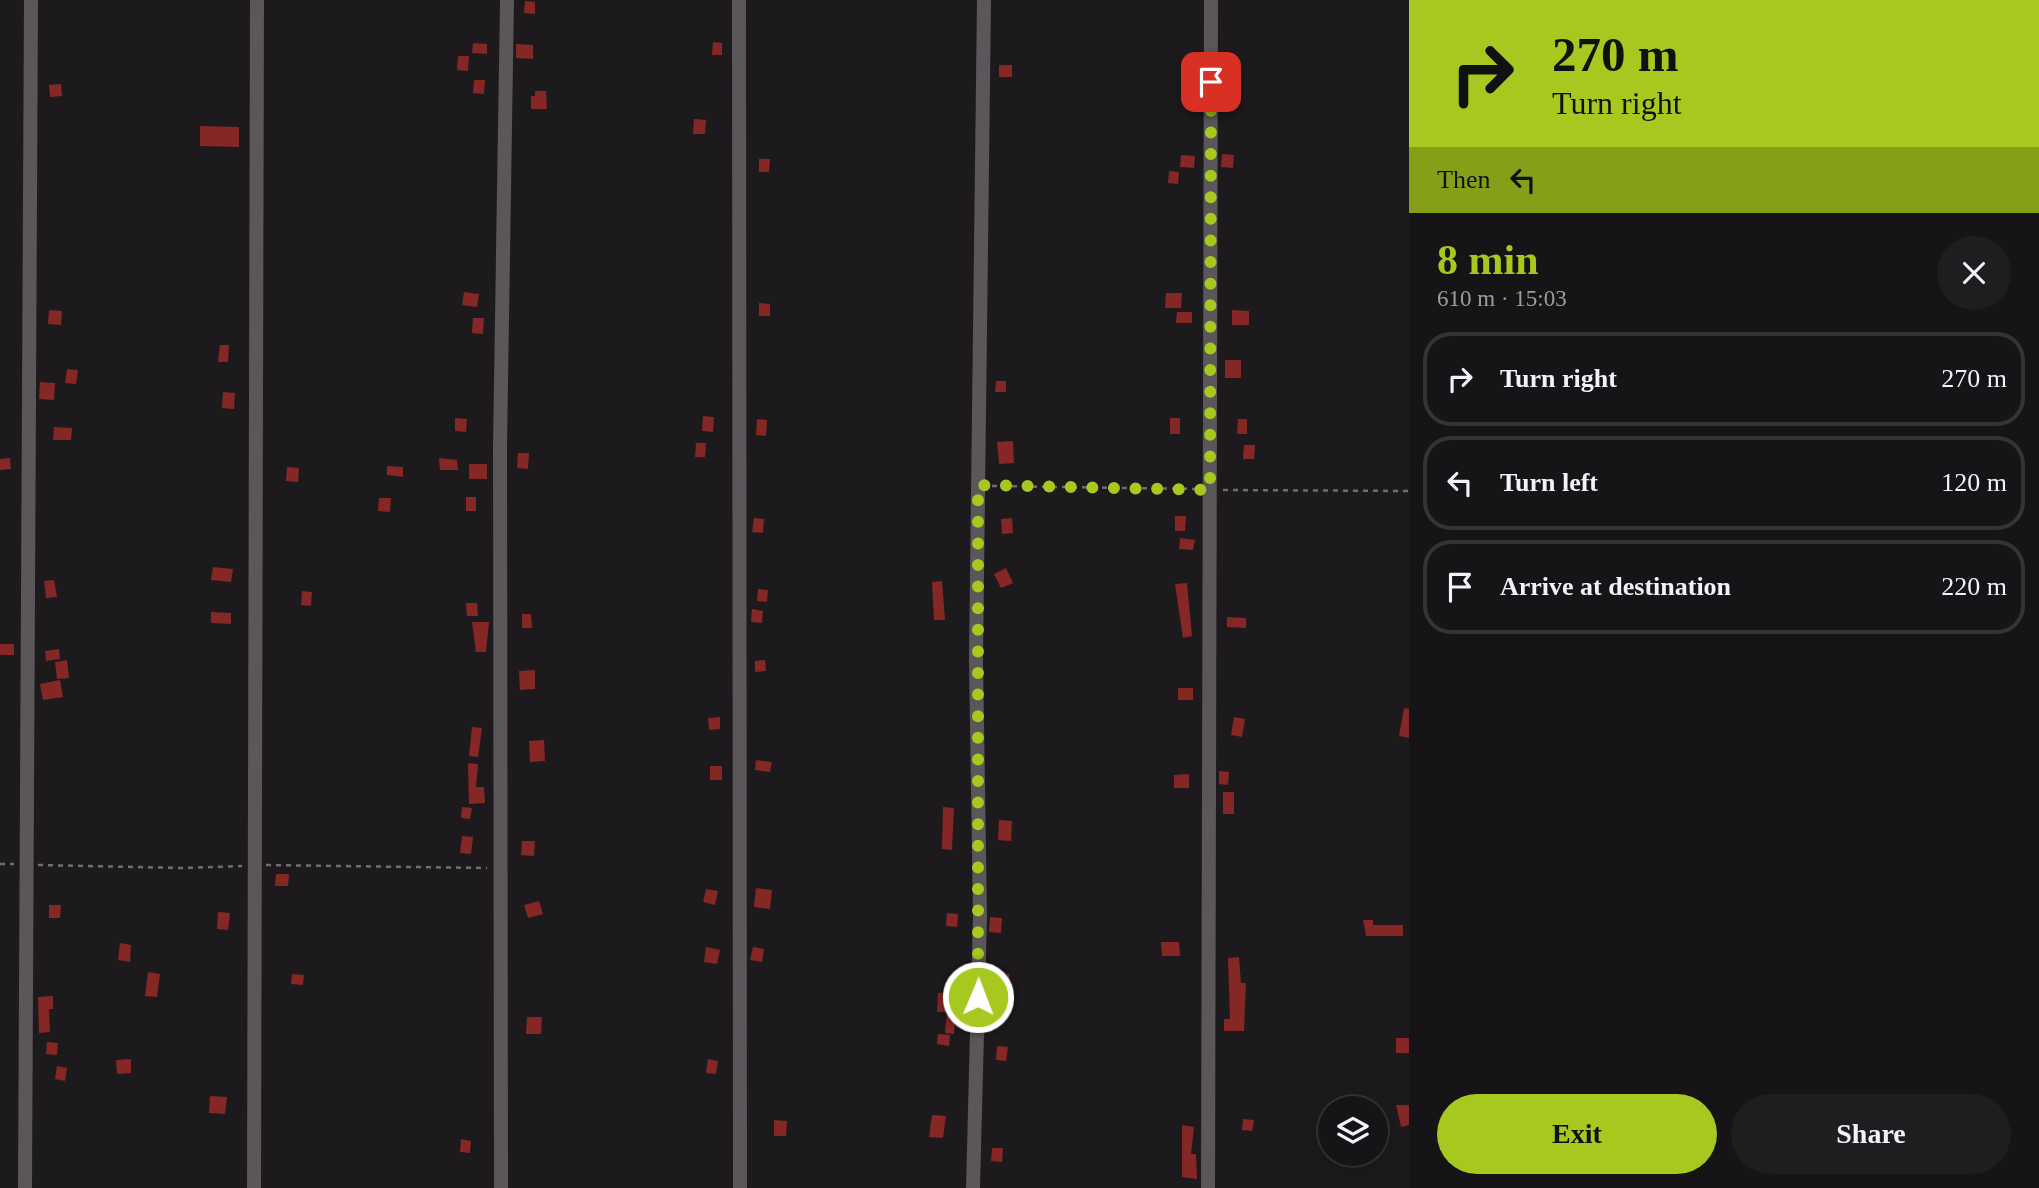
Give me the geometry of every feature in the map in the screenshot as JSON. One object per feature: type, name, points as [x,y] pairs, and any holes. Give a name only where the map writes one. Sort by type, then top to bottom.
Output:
[{"type":"street","points":[[25,1188],[31,0]]},
{"type":"street","points":[[254,1188],[257,0]]},
{"type":"street","points":[[501,1188],[500,447],[507,0]]},
{"type":"street","points":[[739,0],[740,1188]]},
{"type":"street","points":[[972,1188],[980,915],[976,659],[984,0]]},
{"type":"street","points":[[1208,1188],[1211,0]]},
{"type":"path","points":[[978,485],[1409,491]]},
{"type":"building","points":[[525,1],[535,2],[535,14],[524,13]]},
{"type":"building","points":[[713,42],[722,43],[722,55],[712,55]]},
{"type":"building","points":[[473,43],[487,44],[487,54],[472,53]]},
{"type":"building","points":[[516,44],[533,45],[533,59],[516,58]]},
{"type":"building","points":[[458,56],[469,56],[468,71],[457,70]]},
{"type":"building","points":[[999,65],[1012,65],[1012,77],[999,77]]},
{"type":"building","points":[[474,80],[485,80],[484,94],[473,93]]},
{"type":"building","points":[[61,84],[62,96],[50,97],[49,85]]},
{"type":"building","points":[[535,91],[546,91],[547,109],[531,109],[531,96],[535,96]]},
{"type":"building","points":[[694,119],[706,120],[705,134],[693,134]]},
{"type":"building","points":[[200,126],[239,127],[239,147],[200,146]]},
{"type":"building","points":[[1222,154],[1234,155],[1233,168],[1221,167]]},
{"type":"building","points":[[1181,155],[1195,156],[1194,168],[1180,167]]},
{"type":"building","points":[[759,159],[770,159],[769,172],[759,172]]},
{"type":"building","points":[[1169,171],[1179,172],[1178,184],[1168,183]]},
{"type":"building","points":[[464,292],[479,294],[477,307],[462,305]]},
{"type":"building","points":[[1166,293],[1182,293],[1181,308],[1165,308]]},
{"type":"building","points":[[759,303],[770,304],[770,316],[759,316]]},
{"type":"building","points":[[49,310],[62,311],[61,325],[48,324]]},
{"type":"building","points":[[1232,310],[1249,311],[1249,325],[1232,325]]},
{"type":"building","points":[[1177,312],[1192,312],[1192,323],[1176,323]]},
{"type":"building","points":[[473,318],[484,318],[483,334],[472,333]]},
{"type":"building","points":[[220,345],[229,345],[228,362],[218,362]]},
{"type":"building","points":[[1225,360],[1241,360],[1241,378],[1225,378]]},
{"type":"building","points":[[67,369],[78,370],[76,384],[65,383]]},
{"type":"building","points":[[996,381],[1006,381],[1006,392],[995,392]]},
{"type":"building","points":[[40,382],[55,383],[54,400],[39,399]]},
{"type":"building","points":[[223,392],[235,393],[234,409],[222,408]]},
{"type":"building","points":[[703,416],[714,417],[713,432],[702,431]]},
{"type":"building","points":[[455,418],[467,419],[466,432],[455,431]]},
{"type":"building","points":[[1170,418],[1180,418],[1180,434],[1170,434]]},
{"type":"building","points":[[757,419],[767,420],[766,436],[756,435]]},
{"type":"building","points":[[1238,419],[1247,419],[1247,434],[1237,434]]},
{"type":"building","points":[[54,427],[72,428],[71,440],[53,440]]},
{"type":"building","points":[[1013,441],[1014,463],[999,464],[997,442]]},
{"type":"building","points":[[696,443],[706,443],[705,457],[695,457]]},
{"type":"building","points":[[1244,445],[1255,445],[1254,459],[1243,459]]},
{"type":"building","points":[[518,453],[529,453],[528,469],[517,468]]},
{"type":"building","points":[[10,458],[11,469],[0,470],[0,459]]},
{"type":"building","points":[[439,458],[457,460],[458,470],[440,470]]},
{"type":"building","points":[[469,464],[487,464],[487,479],[469,479]]},
{"type":"building","points":[[387,466],[403,467],[403,477],[387,475]]},
{"type":"building","points":[[287,467],[299,468],[298,482],[286,481]]},
{"type":"building","points":[[466,497],[476,497],[476,511],[466,511]]},
{"type":"building","points":[[379,498],[391,498],[390,512],[378,511]]},
{"type":"building","points":[[1175,516],[1186,516],[1185,531],[1175,531]]},
{"type":"building","points":[[754,518],[764,519],[763,533],[752,532]]},
{"type":"building","points":[[1012,518],[1013,533],[1002,534],[1001,519]]},
{"type":"building","points":[[1180,538],[1195,540],[1193,550],[1179,549]]},
{"type":"building","points":[[213,567],[233,569],[231,582],[211,580]]},
{"type":"building","points":[[1006,568],[1013,583],[1001,588],[994,574]]},
{"type":"building","points":[[54,580],[57,597],[46,598],[44,581]]},
{"type":"building","points":[[942,581],[945,620],[934,620],[932,582]]},
{"type":"building","points":[[1187,583],[1192,636],[1183,638],[1175,584]]},
{"type":"building","points":[[758,589],[768,590],[767,602],[757,601]]},
{"type":"building","points":[[302,591],[312,592],[311,606],[301,605]]},
{"type":"building","points":[[466,603],[477,603],[478,616],[467,616]]},
{"type":"building","points":[[752,609],[763,611],[762,623],[751,622]]},
{"type":"building","points":[[211,612],[231,613],[231,624],[211,623]]},
{"type":"building","points":[[522,614],[531,614],[532,628],[522,628]]},
{"type":"building","points":[[1227,617],[1246,618],[1246,628],[1227,627]]},
{"type":"building","points":[[472,622],[489,622],[486,652],[476,652]]},
{"type":"building","points":[[0,644],[14,644],[14,655],[0,655]]},
{"type":"building","points":[[59,649],[60,659],[46,661],[45,651]]},
{"type":"building","points":[[67,660],[69,678],[57,679],[55,662]]},
{"type":"building","points":[[765,660],[766,671],[755,672],[755,661]]},
{"type":"building","points":[[535,670],[535,689],[520,690],[519,671]]},
{"type":"building","points":[[60,680],[63,697],[43,700],[40,684]]},
{"type":"building","points":[[1178,688],[1193,688],[1193,700],[1178,700]]},
{"type":"building","points":[[1404,708],[1409,709],[1409,738],[1399,736]]},
{"type":"building","points":[[720,717],[720,729],[709,730],[708,718]]},
{"type":"building","points":[[1234,717],[1245,719],[1242,737],[1231,735]]},
{"type":"building","points":[[472,727],[482,728],[478,757],[469,756]]},
{"type":"building","points":[[544,740],[545,761],[530,762],[529,741]]},
{"type":"building","points":[[756,760],[772,762],[770,772],[755,770]]},
{"type":"building","points":[[468,763],[478,764],[476,787],[484,787],[485,803],[469,804]]},
{"type":"building","points":[[710,766],[722,766],[722,780],[710,780]]},
{"type":"building","points":[[1219,771],[1229,772],[1228,785],[1219,784]]},
{"type":"building","points":[[1189,774],[1189,788],[1174,788],[1174,775]]},
{"type":"building","points":[[1223,792],[1234,792],[1234,814],[1223,814]]},
{"type":"building","points":[[462,807],[472,808],[470,819],[461,818]]},
{"type":"building","points":[[943,807],[954,808],[952,850],[942,849]]},
{"type":"building","points":[[999,820],[1012,821],[1011,841],[998,840]]},
{"type":"building","points":[[462,836],[473,837],[471,854],[460,853]]},
{"type":"building","points":[[522,841],[535,841],[534,856],[521,855]]},
{"type":"building","points":[[276,874],[289,874],[288,886],[275,886]]},
{"type":"building","points":[[756,888],[772,890],[770,909],[754,907]]},
{"type":"building","points":[[706,889],[718,891],[715,905],[703,902]]},
{"type":"building","points":[[539,901],[543,914],[528,918],[524,905]]},
{"type":"building","points":[[49,905],[61,905],[60,918],[49,918]]},
{"type":"building","points":[[218,912],[230,913],[228,930],[217,929]]},
{"type":"building","points":[[947,913],[958,914],[957,927],[946,926]]},
{"type":"building","points":[[990,917],[1002,918],[1001,933],[989,932]]},
{"type":"building","points":[[1363,920],[1373,920],[1373,925],[1403,925],[1403,936],[1366,936]]},
{"type":"building","points":[[1161,942],[1179,942],[1180,956],[1162,956]]},
{"type":"building","points":[[120,943],[131,945],[130,962],[118,960]]},
{"type":"building","points":[[706,947],[720,950],[717,964],[704,962]]},
{"type":"building","points":[[753,947],[764,949],[762,962],[750,960]]},
{"type":"building","points":[[1239,957],[1241,983],[1246,983],[1244,1031],[1224,1031],[1224,1019],[1230,1019],[1228,958]]},
{"type":"building","points":[[148,972],[160,974],[157,997],[145,996]]},
{"type":"building","points":[[999,973],[1010,974],[1008,984],[997,982]]},
{"type":"building","points":[[292,974],[304,975],[303,985],[291,984]]},
{"type":"building","points":[[957,992],[954,1034],[945,1033],[947,1012],[937,1012],[938,993]]},
{"type":"building","points":[[53,996],[53,1009],[49,1009],[50,1032],[39,1033],[38,997]]},
{"type":"building","points":[[527,1017],[542,1017],[541,1034],[526,1034]]},
{"type":"building","points":[[938,1034],[950,1035],[949,1046],[937,1044]]},
{"type":"building","points":[[1396,1038],[1409,1038],[1409,1053],[1396,1053]]},
{"type":"building","points":[[47,1042],[58,1043],[57,1055],[46,1054]]},
{"type":"building","points":[[997,1046],[1008,1047],[1006,1061],[996,1060]]},
{"type":"building","points":[[131,1059],[131,1073],[117,1074],[116,1060]]},
{"type":"building","points":[[708,1059],[718,1061],[716,1074],[706,1073]]},
{"type":"building","points":[[57,1066],[67,1068],[65,1081],[55,1079]]},
{"type":"building","points":[[210,1096],[227,1097],[225,1114],[209,1113]]},
{"type":"building","points":[[1396,1105],[1409,1105],[1409,1125],[1401,1127]]},
{"type":"building","points":[[932,1115],[946,1116],[943,1138],[929,1137]]},
{"type":"building","points":[[1243,1119],[1254,1120],[1252,1131],[1242,1130]]},
{"type":"building","points":[[774,1120],[787,1121],[786,1136],[774,1136]]},
{"type":"building","points":[[1182,1125],[1194,1127],[1191,1154],[1196,1154],[1197,1179],[1182,1177]]},
{"type":"building","points":[[461,1139],[471,1141],[470,1153],[460,1152]]},
{"type":"building","points":[[992,1148],[1003,1148],[1002,1162],[991,1161]]},
{"type":"route","points":[[978,997],[978,485],[1210,490],[1211,82]]}]
